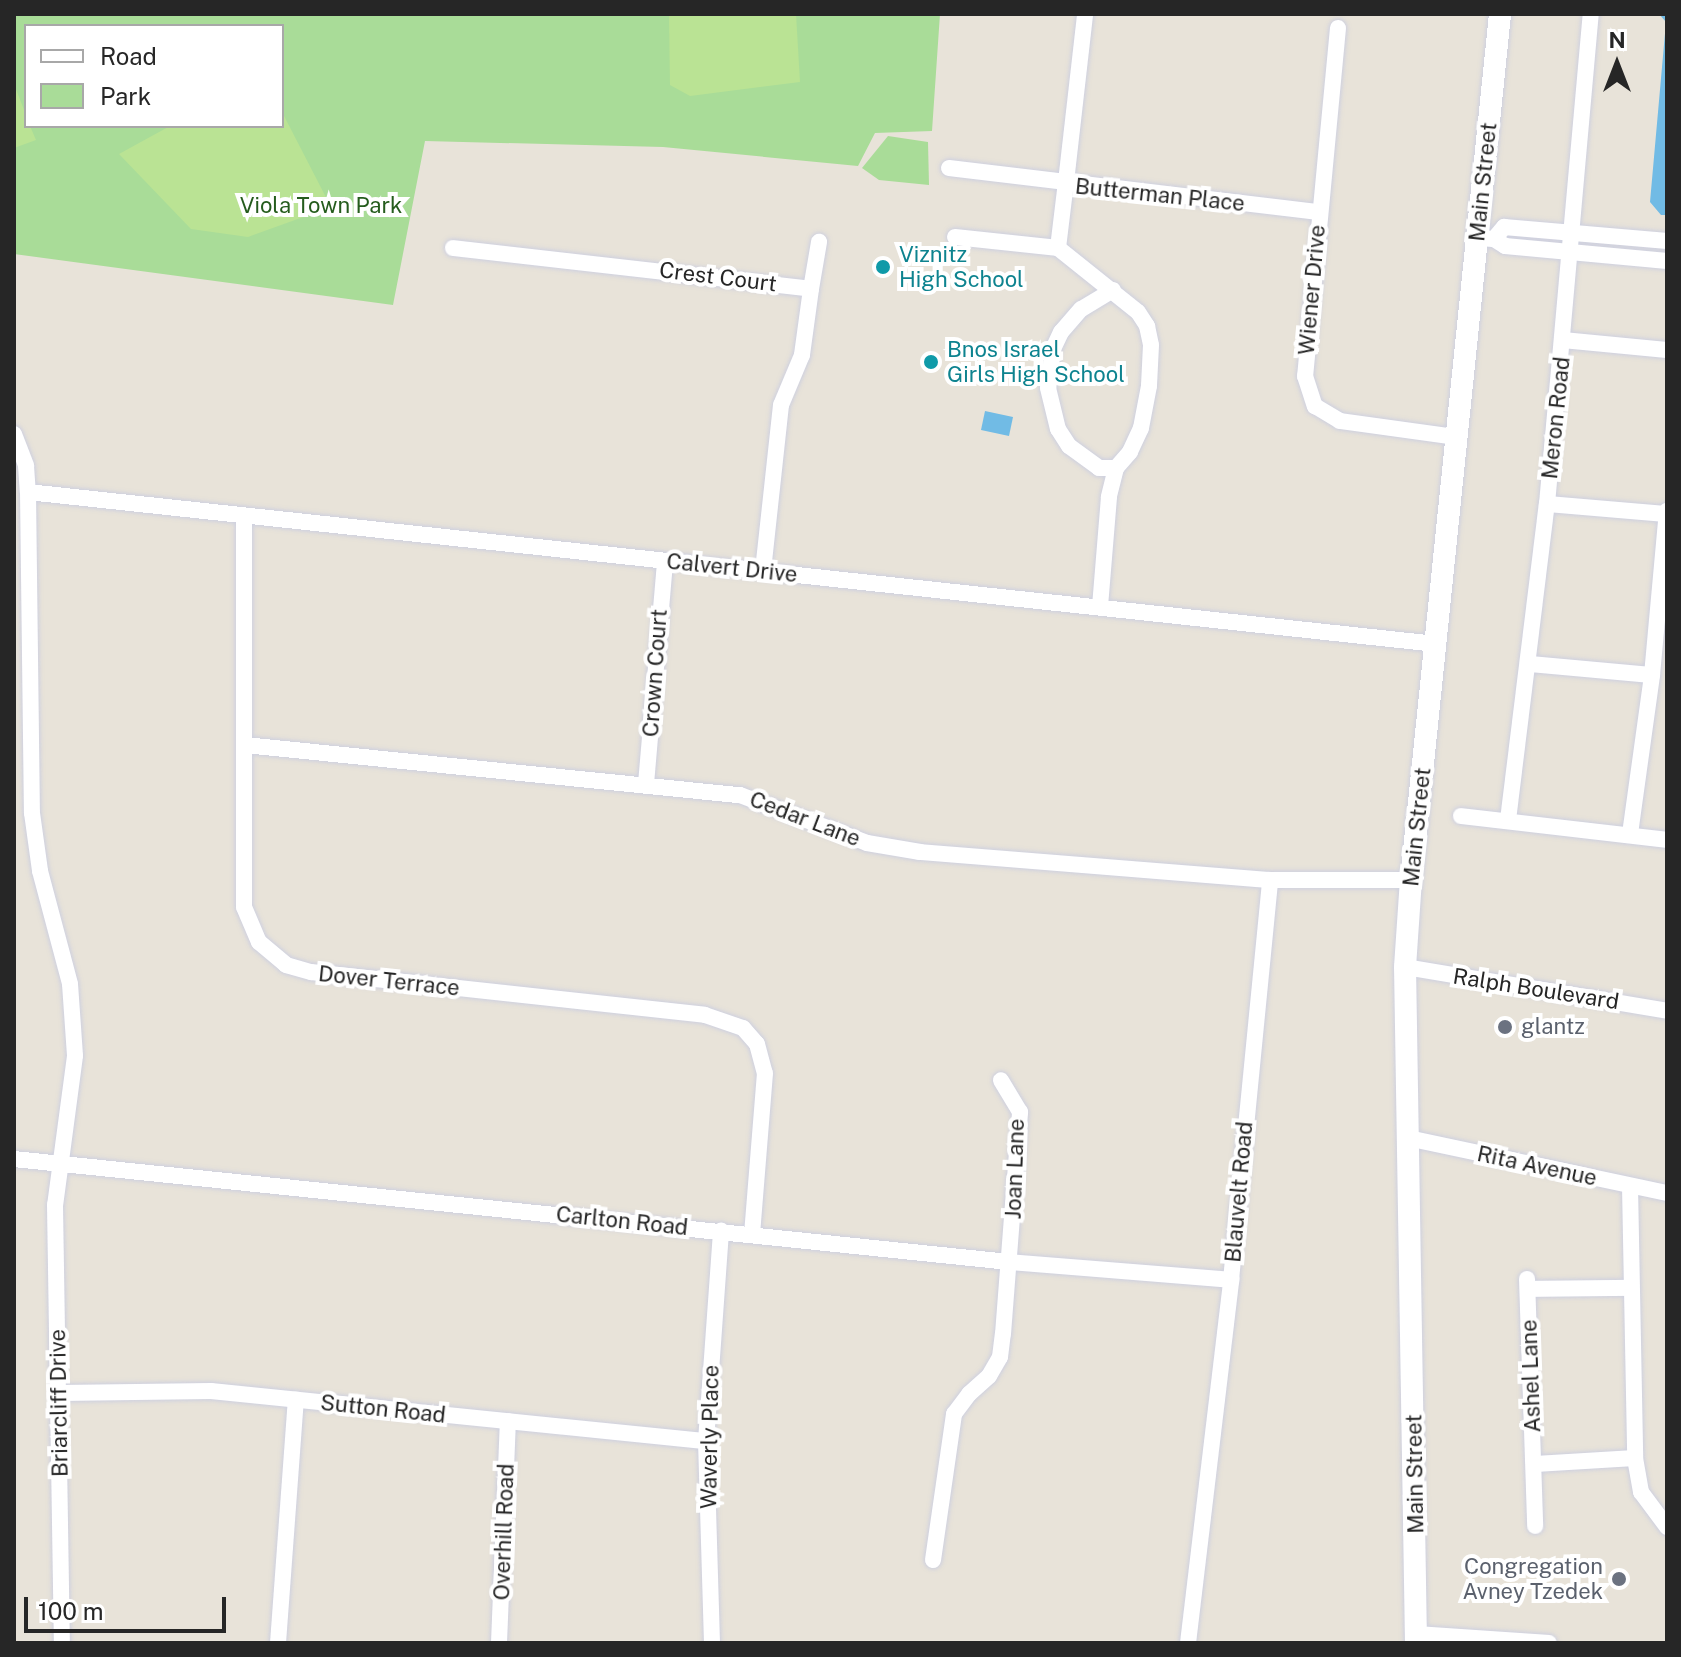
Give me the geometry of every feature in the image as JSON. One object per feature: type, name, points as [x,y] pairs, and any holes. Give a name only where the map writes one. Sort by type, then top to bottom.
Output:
[{"type":"main road","name":"Main Street","points":[[1416,1638],[1405,967],[1456,437],[1486,238],[1500,14]]},
{"type":"street","points":[[949,168],[1066,182],[1085,14]]},
{"type":"street","name":"Meron Road","points":[[1508,820],[1530,664],[1547,504],[1591,14]]},
{"type":"street","name":"Wiener Drive","points":[[1338,28],[1305,376],[1315,406],[1340,421],[1456,437]]},
{"type":"street","name":"Butterman Place","points":[[1058,248],[1066,182],[1319,212]]},
{"type":"street","points":[[1486,238],[1504,227],[1667,241]]},
{"type":"street","points":[[955,237],[1058,248],[1113,290],[1138,312],[1147,326],[1151,345],[1149,386],[1141,428],[1130,452],[1116,468],[1109,497],[1100,607]]},
{"type":"street","points":[[1486,238],[1505,246],[1667,261]]},
{"type":"street","points":[[763,571],[781,405],[802,355],[819,242]]},
{"type":"street","name":"Crest Court","points":[[453,248],[811,289]]},
{"type":"street","points":[[1113,290],[1081,309],[1061,332],[1053,349],[1048,388],[1058,429],[1069,446],[1099,468],[1116,468]]},
{"type":"street","points":[[1563,340],[1667,350]]},
{"type":"street","name":"Briarcliff Drive","points":[[14,434],[26,466],[28,492],[32,813],[43,885],[70,984],[75,1056],[55,1205],[62,1643]]},
{"type":"street","name":"Calvert Drive","points":[[28,492],[1436,644]]},
{"type":"street","points":[[1547,504],[1667,513],[1652,675],[1630,834]]},
{"type":"street","name":"Dover Terrace","points":[[244,516],[244,907],[259,942],[286,965],[311,972],[705,1015],[743,1028],[757,1044],[765,1073],[752,1233]]},
{"type":"street","name":"Crown Court","points":[[646,784],[665,562]]},
{"type":"street","points":[[1530,664],[1652,675]]},
{"type":"street","name":"Cedar Lane","points":[[245,745],[740,795],[855,839],[920,852],[1270,880]]},
{"type":"street","points":[[1461,816],[1667,840]]},
{"type":"street","points":[[1270,880],[1411,880]]},
{"type":"street","name":"Blauvelt Road","points":[[1188,1643],[1231,1280],[1270,880]]},
{"type":"street","name":"Ralph Boulevard","points":[[1405,967],[1667,1011]]},
{"type":"street","name":"Joan Lane","points":[[933,1560],[954,1414],[989,1376],[1000,1357],[1020,1112],[1001,1080]]},
{"type":"street","name":"Rita Avenue","points":[[1408,1138],[1667,1193]]},
{"type":"street","name":"Carlton Road","points":[[14,1159],[1009,1262],[1231,1280]]},
{"type":"street","points":[[1630,1186],[1629,1288],[1635,1458],[1641,1492],[1667,1527]]},
{"type":"street","name":"Waverly Place","points":[[712,1643],[706,1441],[721,1231]]},
{"type":"street","name":"Ashel Lane","points":[[1535,1526],[1528,1284],[1629,1288]]},
{"type":"street","name":"Sutton Road","points":[[60,1393],[211,1391],[706,1441]]},
{"type":"street","points":[[278,1643],[296,1400]]},
{"type":"street","name":"Overhill Road","points":[[499,1643],[508,1421]]},
{"type":"street","name":"Ashel Lane","points":[[1535,1464],[1635,1458]]},
{"type":"street","points":[[1416,1638],[1549,1643]]},
{"type":"green space","name":"Viola Town Park","points":[[14,14],[940,14],[932,131],[875,133],[858,166],[663,147],[425,141],[393,305],[14,254]]},
{"type":"green space","points":[[669,14],[796,14],[800,82],[690,96],[670,85]]},
{"type":"green space","points":[[14,84],[24,110],[24,128],[31,128],[36,140],[14,148]]},
{"type":"green space","points":[[284,116],[331,207],[248,237],[191,229],[119,154],[166,128],[284,128]]},
{"type":"green space","points":[[888,136],[928,142],[929,185],[879,180],[862,168]]},
{"type":"water","points":[[1659,14],[1667,14],[1667,215],[1661,215],[1650,202],[1666,22]]},
{"type":"water","points":[[985,411],[1013,417],[1009,436],[981,430]]},
{"type":"place","name":"Viznitz High School","points":[[883,267]]},
{"type":"place","name":"Bnos Israel Girls High School","points":[[931,362]]},
{"type":"place","name":"glantz","points":[[1505,1027]]},
{"type":"place","name":"Congregation Avney Tzedek","points":[[1619,1579]]}]
